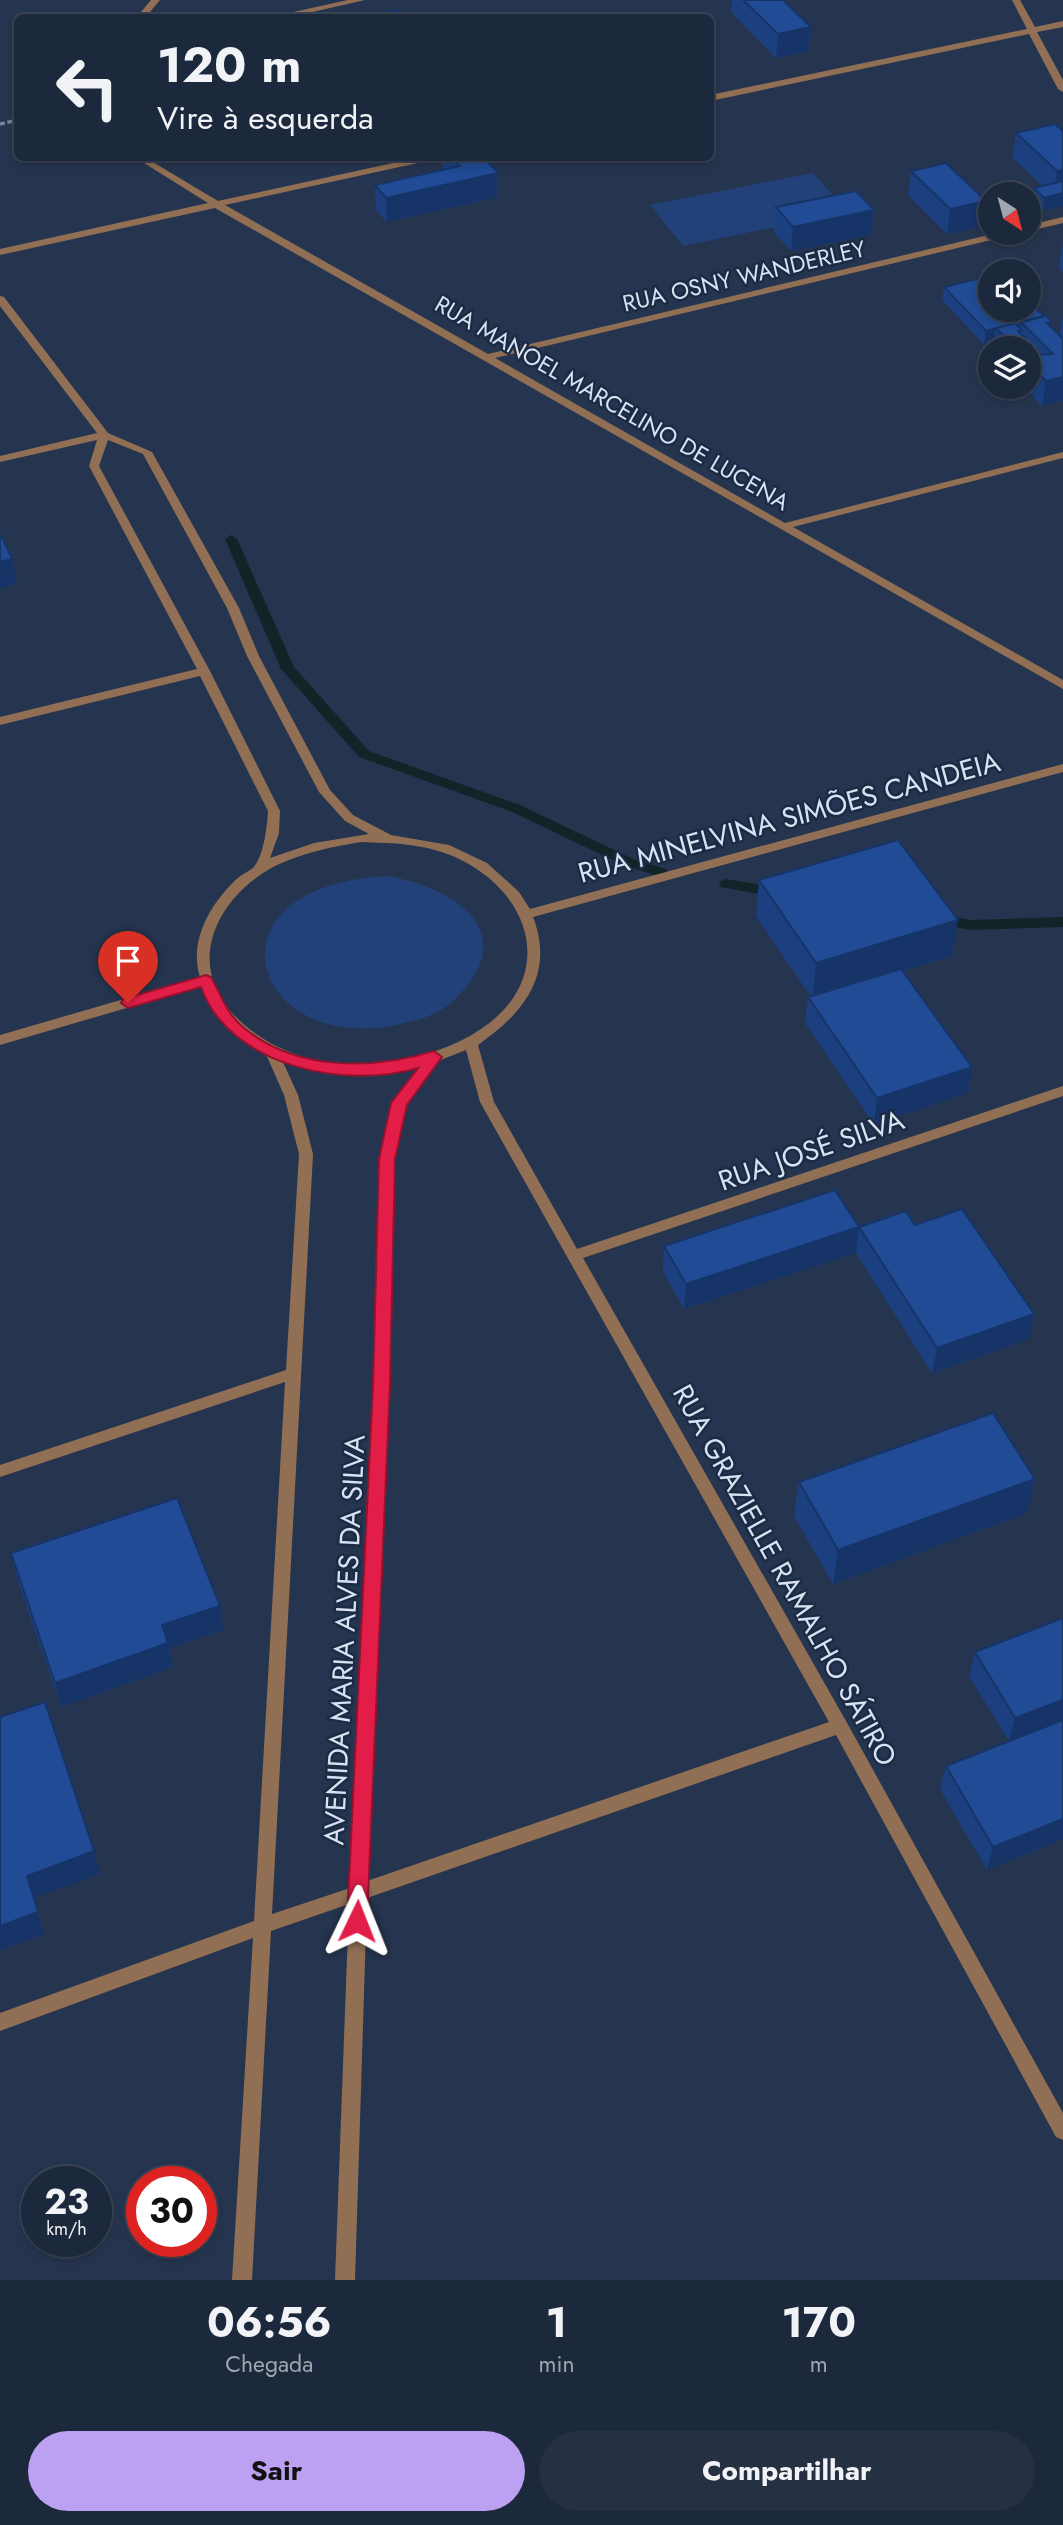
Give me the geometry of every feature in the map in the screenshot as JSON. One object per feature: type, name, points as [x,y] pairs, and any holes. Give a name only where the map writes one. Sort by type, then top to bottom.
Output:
[{"type":"street","points":[[144,14],[156,0]]},
{"type":"street","points":[[290,14],[361,0]]},
{"type":"street","points":[[1016,0],[1029,30],[1063,89]]},
{"type":"street","points":[[714,97],[1063,24]]},
{"type":"street","name":"RUA MANOEL MARCELINO DE LUCENA","points":[[145,161],[214,203],[1063,685]]},
{"type":"street","points":[[0,252],[413,161]]},
{"type":"street","points":[[1041,225],[1063,220]]},
{"type":"street","name":"RUA OSNY WANDERLEY","points":[[488,357],[978,240]]},
{"type":"street","points":[[0,299],[103,435],[147,452],[233,608],[253,656],[325,792],[349,818],[388,839]]},
{"type":"street","points":[[0,459],[103,435]]},
{"type":"street","points":[[103,435],[94,466],[204,671],[274,811],[273,834],[259,871]]},
{"type":"street","points":[[785,526],[1063,455]]},
{"type":"street","points":[[0,721],[204,671]]},
{"type":"street","name":"RUA MINELVINA SIMÕES CANDEIA","points":[[527,914],[1063,768]]},
{"type":"street","points":[[361,838],[388,839],[445,849],[481,865],[509,887],[527,914],[536,944],[531,975],[515,1005],[488,1031],[471,1042],[409,1065],[363,1070],[315,1065],[272,1052],[237,1030],[214,1002],[202,971],[204,939],[218,908],[243,881],[277,860],[318,845],[361,838]]},
{"type":"street","points":[[0,1040],[206,981]]},
{"type":"street","name":"RUA GRAZIELLE RAMALHO SÁTIRO","points":[[471,1042],[487,1102],[839,1726],[1063,2131]]},
{"type":"street","points":[[242,2280],[265,1926],[306,1154],[291,1095],[272,1052]]},
{"type":"street","name":"AVENIDA MARIA ALVES DA SILVA","points":[[345,2280],[358,1894],[382,1384],[387,1159],[399,1103],[434,1057]]},
{"type":"street","name":"RUA JOSÉ SILVA","points":[[575,1255],[1063,1091]]},
{"type":"street","points":[[0,1471],[295,1373]]},
{"type":"street","points":[[0,2022],[265,1926],[839,1726]]},
{"type":"shaded area","points":[[813,173],[848,212],[683,246],[650,205]]},
{"type":"shaded area","points":[[389,876],[438,892],[458,904],[473,918],[482,935],[483,955],[474,976],[454,1000],[441,1010],[427,1017],[397,1025],[346,1028],[306,1016],[279,993],[266,965],[269,935],[289,907],[329,886]]},
{"type":"building","points":[[743,0],[783,0],[811,27],[778,34]]},
{"type":"building","points":[[398,10],[401,14],[377,14]]},
{"type":"building","points":[[1055,124],[1063,131],[1063,170],[1057,171],[1016,133]]},
{"type":"building","points":[[455,161],[488,161],[498,173],[386,198],[375,185],[460,166]]},
{"type":"building","points":[[946,163],[978,193],[978,203],[950,209],[911,171]]},
{"type":"building","points":[[1063,181],[1063,193],[1044,198],[1041,195],[1041,186]]},
{"type":"building","points":[[856,191],[874,210],[793,227],[776,207]]},
{"type":"building","points":[[978,279],[978,322],[1021,322],[1021,324],[1015,323],[986,331],[944,287]]},
{"type":"building","points":[[1046,316],[1052,322],[1047,323],[1063,339],[1063,377],[1046,381],[1041,376],[1041,355],[1053,354],[1041,342],[1041,336],[1035,336],[1021,322],[1041,322],[1041,317]]},
{"type":"building","points":[[1015,323],[1022,330],[1018,331],[1023,336],[1004,336],[996,328]]},
{"type":"building","points":[[0,533],[12,559],[0,562]]},
{"type":"building","points":[[898,840],[958,920],[816,963],[759,880]]},
{"type":"building","points":[[901,969],[972,1067],[877,1098],[808,997]]},
{"type":"building","points":[[835,1190],[859,1227],[686,1284],[664,1246]]},
{"type":"building","points":[[962,1209],[1034,1314],[937,1348],[859,1227],[906,1211],[915,1225]]},
{"type":"building","points":[[993,1413],[1035,1479],[838,1550],[799,1482]]},
{"type":"building","points":[[177,1498],[220,1606],[162,1625],[168,1643],[55,1683],[11,1553]]},
{"type":"building","points":[[1063,1618],[1063,1700],[1015,1718],[975,1652]]},
{"type":"building","points":[[45,1702],[94,1851],[27,1876],[38,1912],[0,1926],[0,1717]]},
{"type":"building","points":[[1063,1720],[1063,1819],[993,1847],[946,1766]]},
{"type":"waterway","points":[[231,539],[288,669],[364,754],[515,808],[628,862],[661,872]]},
{"type":"waterway","points":[[726,884],[780,893]]},
{"type":"waterway","points":[[936,919],[971,925],[1063,922]]},
{"type":"route","points":[[128,1003],[206,981],[214,1002],[237,1030],[272,1052],[315,1065],[363,1070],[409,1065],[434,1057],[399,1103],[387,1159],[382,1384],[357,1921]]}]
